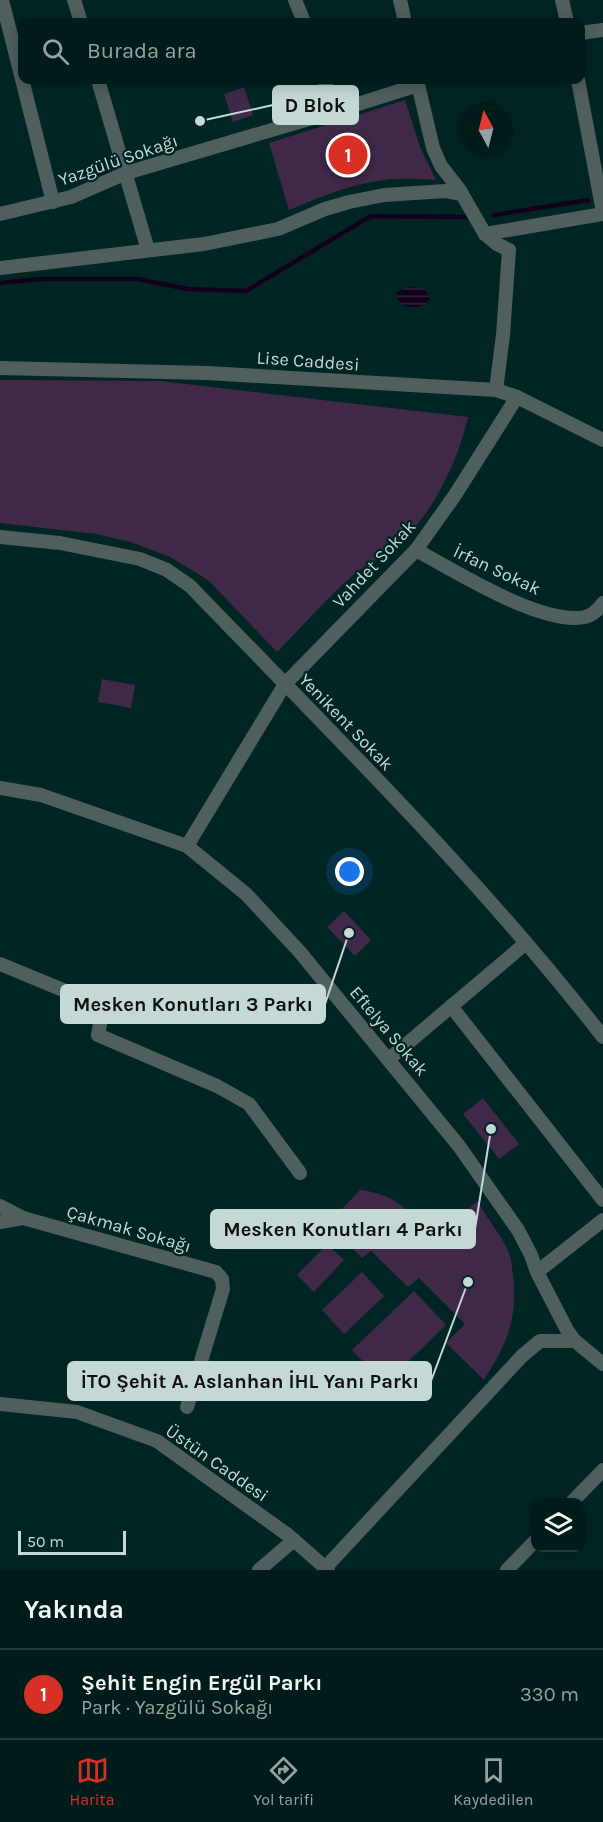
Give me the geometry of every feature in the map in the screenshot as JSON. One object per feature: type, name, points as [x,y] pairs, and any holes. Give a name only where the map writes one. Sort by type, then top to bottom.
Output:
[{"type":"street","points":[[2,0],[18,63]]},
{"type":"street","points":[[74,0],[80,18]]},
{"type":"street","points":[[295,0],[302,18]]},
{"type":"street","points":[[400,0],[404,18]]},
{"type":"street","points":[[562,0],[566,18]]},
{"type":"street","points":[[585,32],[603,30]]},
{"type":"street","points":[[23,84],[53,202]]},
{"type":"street","points":[[99,84],[148,250]]},
{"type":"street","points":[[326,84],[336,111]]},
{"type":"street","name":"Yazgülü Sokağı","points":[[0,214],[71,197],[126,173],[336,111],[412,84]]},
{"type":"street","points":[[418,84],[433,148],[441,166],[462,194],[485,234],[496,244],[509,250],[503,335],[496,390]]},
{"type":"street","points":[[485,234],[603,213],[579,84]]},
{"type":"street","points":[[0,268],[204,244],[278,229],[325,209],[384,195],[446,191],[462,194]]},
{"type":"street","name":"Lise Caddesi","points":[[0,368],[207,373],[496,390],[517,397],[603,440]]},
{"type":"street","name":"Vahdet Sokak","points":[[187,846],[285,684],[416,550],[455,495],[517,397]]},
{"type":"street","name":"Yenikent Sokak","points":[[0,537],[60,543],[140,558],[167,570],[190,586],[405,809],[526,943],[603,1037]]},
{"type":"street","name":"İrfan Sokak","points":[[416,550],[520,605],[554,615],[577,618],[602,609]]},
{"type":"street","name":"Eftelya Sokak","points":[[0,788],[41,795],[187,846],[246,894],[299,951],[459,1146],[518,1230],[567,1330],[576,1341],[603,1364]]},
{"type":"street","points":[[389,1059],[526,943]]},
{"type":"street","points":[[0,964],[97,1004],[102,1013],[98,1035],[217,1086],[249,1104],[300,1173]]},
{"type":"street","points":[[451,1006],[603,1200]]},
{"type":"street","name":"Çakmak Sokağı","points":[[0,1206],[23,1218],[216,1272],[222,1279],[223,1289],[187,1407]]},
{"type":"street","points":[[0,1222],[23,1218]]},
{"type":"street","points":[[537,1272],[603,1220]]},
{"type":"street","points":[[327,1569],[522,1356],[540,1341],[576,1341]]},
{"type":"street","name":"Üstün Caddesi","points":[[0,1404],[78,1412],[157,1441],[294,1540],[327,1569]]},
{"type":"street","points":[[577,1498],[603,1470]]},
{"type":"street","points":[[259,1570],[294,1540]]},
{"type":"street","points":[[507,1570],[531,1545]]},
{"type":"shaded area","points":[[244,87],[253,115],[233,122],[224,94]]},
{"type":"shaded area","points":[[405,100],[420,147],[436,180],[397,179],[372,182],[336,192],[289,210],[269,143]]},
{"type":"shaded area","points":[[407,287],[424,288],[430,298],[428,302],[414,307],[402,305],[397,292]]},
{"type":"shaded area","points":[[0,380],[161,381],[468,417],[450,470],[421,520],[396,546],[341,586],[277,652],[208,580],[170,557],[131,542],[96,534],[0,523]]},
{"type":"shaded area","points":[[102,679],[135,685],[131,708],[98,702]]},
{"type":"shaded area","points":[[344,911],[371,940],[355,956],[327,927]]},
{"type":"shaded area","points":[[483,1098],[519,1144],[499,1159],[463,1114]]},
{"type":"shaded area","points":[[360,1190],[385,1196],[441,1236],[458,1225],[477,1201],[495,1228],[511,1258],[514,1305],[505,1343],[484,1380],[446,1343],[465,1324],[419,1278],[408,1287],[371,1251],[362,1258],[328,1224]]},
{"type":"shaded area","points":[[327,1244],[344,1260],[314,1292],[297,1275]]},
{"type":"shaded area","points":[[362,1272],[384,1296],[344,1334],[322,1310]]},
{"type":"shaded area","points":[[414,1291],[446,1325],[385,1384],[352,1350]]},
{"type":"waterway","points":[[494,215],[588,200]]},
{"type":"waterway","points":[[0,283],[41,279],[137,279],[188,289],[246,291],[371,216],[469,217]]},
{"type":"place","name":"D Blok","points":[[200,121]]},
{"type":"place","name":"Şehit Engin Ergül Parkı","points":[[348,155]]},
{"type":"place","name":"Mesken Konutları 3 Parkı","points":[[349,933]]},
{"type":"place","name":"Mesken Konutları 4 Parkı","points":[[491,1129]]},
{"type":"place","name":"İTO Şehit A. Aslanhan İHL Yanı Parkı","points":[[468,1282]]}]
